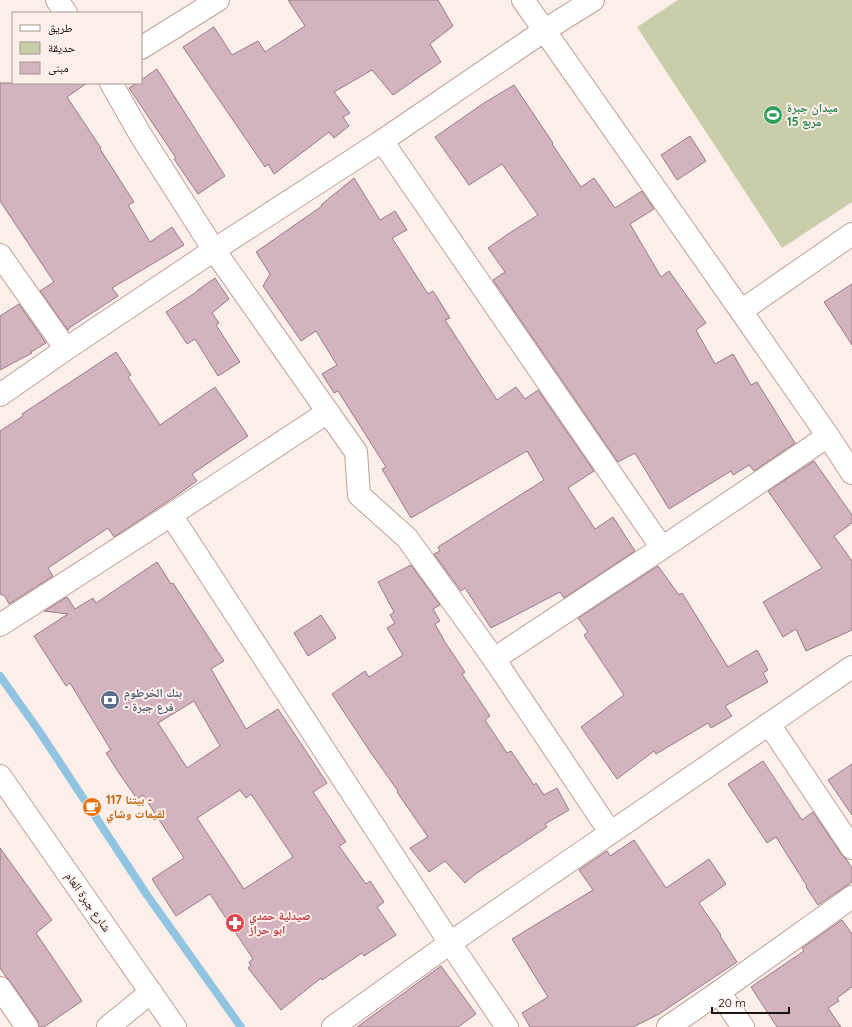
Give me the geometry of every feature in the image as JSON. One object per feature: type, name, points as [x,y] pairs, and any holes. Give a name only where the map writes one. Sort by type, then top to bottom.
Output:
[{"type":"street","points":[[57,0],[65,12]]},
{"type":"street","points":[[142,47],[218,0]]},
{"type":"street","points":[[523,0],[828,436],[852,473]]},
{"type":"street","points":[[0,395],[66,348],[382,141],[545,30],[593,0]]},
{"type":"street","points":[[112,84],[140,134],[214,250],[356,452],[359,495],[407,538],[494,659],[610,832]]},
{"type":"street","points":[[382,141],[662,548]]},
{"type":"street","points":[[741,311],[852,234]]},
{"type":"street","points":[[0,255],[66,348]]},
{"type":"street","points":[[0,625],[328,412]]},
{"type":"street","points":[[494,659],[828,436]]},
{"type":"street","points":[[170,515],[450,943],[507,1027]]},
{"type":"street","points":[[333,1027],[450,943],[610,832],[852,667]]},
{"type":"street","points":[[769,724],[852,848]]},
{"type":"street","name":"شارع جبرة العام","points":[[0,776],[175,1027]]},
{"type":"street","points":[[668,1027],[852,897]]},
{"type":"street","points":[[0,988],[27,1027]]},
{"type":"street","points":[[108,1027],[151,992]]},
{"type":"street","points":[[719,992],[742,1027]]},
{"type":"green space","name":"ميدان جبرة مربع 15","points":[[678,0],[852,0],[852,202],[782,248],[637,27]]},
{"type":"building","points":[[288,0],[438,0],[453,26],[430,44],[441,62],[393,95],[372,70],[334,92],[350,113],[343,117],[349,126],[334,138],[329,132],[274,174],[268,164],[265,167],[183,47],[214,27],[232,55],[258,41],[265,52],[305,26]]},
{"type":"building","points":[[157,69],[225,176],[198,194],[174,159],[176,158],[129,88],[135,84],[142,84],[142,79]]},
{"type":"building","points":[[0,83],[86,84],[67,97],[101,148],[100,149],[134,202],[128,205],[150,242],[172,227],[184,245],[112,288],[118,296],[68,330],[40,291],[54,282],[0,201]]},
{"type":"building","points":[[514,85],[581,187],[594,178],[615,208],[642,191],[654,209],[630,224],[661,277],[669,271],[706,323],[696,330],[715,364],[733,354],[751,385],[757,382],[795,443],[754,471],[749,465],[733,475],[731,471],[669,509],[635,453],[618,462],[493,280],[505,272],[488,248],[538,215],[502,164],[469,185],[435,137],[484,103]]},
{"type":"building","points":[[690,136],[706,161],[677,180],[661,155]]},
{"type":"building","points":[[354,178],[380,220],[395,211],[407,230],[392,238],[428,294],[433,291],[450,318],[445,320],[497,400],[516,387],[525,399],[538,390],[594,471],[568,488],[595,529],[613,517],[635,551],[564,598],[560,592],[491,628],[465,588],[461,591],[434,554],[440,551],[438,547],[544,480],[527,451],[411,518],[382,469],[386,467],[338,391],[334,393],[322,374],[337,365],[316,331],[301,341],[263,286],[270,274],[256,252],[322,206],[321,205]]},
{"type":"building","points":[[215,278],[229,299],[212,313],[219,323],[216,325],[240,362],[218,376],[195,339],[187,344],[166,312]]},
{"type":"building","points":[[852,284],[852,345],[824,302]]},
{"type":"building","points":[[19,304],[46,343],[31,352],[32,353],[0,370],[0,316]]},
{"type":"building","points":[[116,352],[131,375],[128,377],[160,425],[215,387],[248,436],[192,474],[197,481],[173,498],[114,537],[108,528],[48,568],[53,576],[9,604],[5,596],[0,594],[0,431],[23,416],[22,414]]},
{"type":"building","points":[[814,461],[852,515],[852,523],[834,536],[852,561],[852,630],[806,651],[796,629],[783,637],[763,602],[822,568],[768,491]]},
{"type":"building","points":[[157,562],[171,584],[173,583],[224,661],[211,669],[246,729],[278,709],[327,783],[313,792],[346,842],[339,846],[366,884],[370,881],[384,902],[377,907],[396,935],[364,956],[362,953],[322,980],[321,978],[281,1010],[248,968],[251,966],[249,962],[253,959],[210,894],[176,916],[152,879],[184,858],[143,795],[137,799],[121,776],[106,753],[111,750],[70,683],[66,686],[34,636],[68,614],[44,611],[67,597],[75,609],[93,598],[96,603]],"holes":[[[194,701],[220,746],[187,768],[158,723]],[[240,790],[246,798],[251,794],[293,857],[244,889],[197,818]]]},
{"type":"building","points":[[411,565],[440,605],[433,609],[440,621],[435,624],[465,672],[462,674],[490,716],[485,720],[507,753],[511,751],[534,785],[536,783],[544,795],[557,788],[569,810],[545,824],[547,827],[474,875],[465,883],[445,861],[429,872],[410,848],[428,837],[332,694],[365,671],[369,677],[403,655],[387,628],[395,623],[390,615],[394,612],[378,582]]},
{"type":"building","points":[[658,566],[679,595],[682,593],[728,667],[757,650],[768,670],[763,673],[768,682],[725,706],[732,716],[711,728],[708,723],[656,754],[654,751],[617,779],[581,727],[624,695],[584,635],[588,632],[578,618]]},
{"type":"building","points":[[321,615],[336,638],[308,656],[294,633]]},
{"type":"building","points":[[763,761],[802,820],[813,812],[852,868],[852,882],[818,905],[776,837],[767,843],[728,784]]},
{"type":"building","points":[[852,764],[852,815],[828,780]]},
{"type":"building","points":[[634,840],[666,888],[709,859],[726,884],[699,903],[737,962],[659,1014],[633,1027],[530,1027],[522,1013],[548,997],[512,939],[593,890],[579,870],[607,851],[610,856]]},
{"type":"building","points":[[0,848],[52,920],[36,933],[82,1001],[44,1027],[39,1027],[37,1020],[0,968]]},
{"type":"building","points":[[842,920],[852,934],[852,987],[837,998],[839,1001],[828,1008],[841,1027],[777,1027],[751,987],[804,951],[802,948]]},
{"type":"building","points":[[441,966],[476,1014],[458,1027],[357,1027]]},
{"type":"waterway","points":[[0,676],[39,731],[147,895],[241,1027]]},
{"type":"place","name":"ميدان جبرة مربع 15","points":[[773,115]]},
{"type":"place","name":"بنك الخرطوم - فرع جبرة","points":[[110,700]]},
{"type":"place","name":"بيتنا 117 - لقيمات وشاي","points":[[92,807]]},
{"type":"place","name":"صيدلية حمدي ابو حراز","points":[[235,923]]}]
